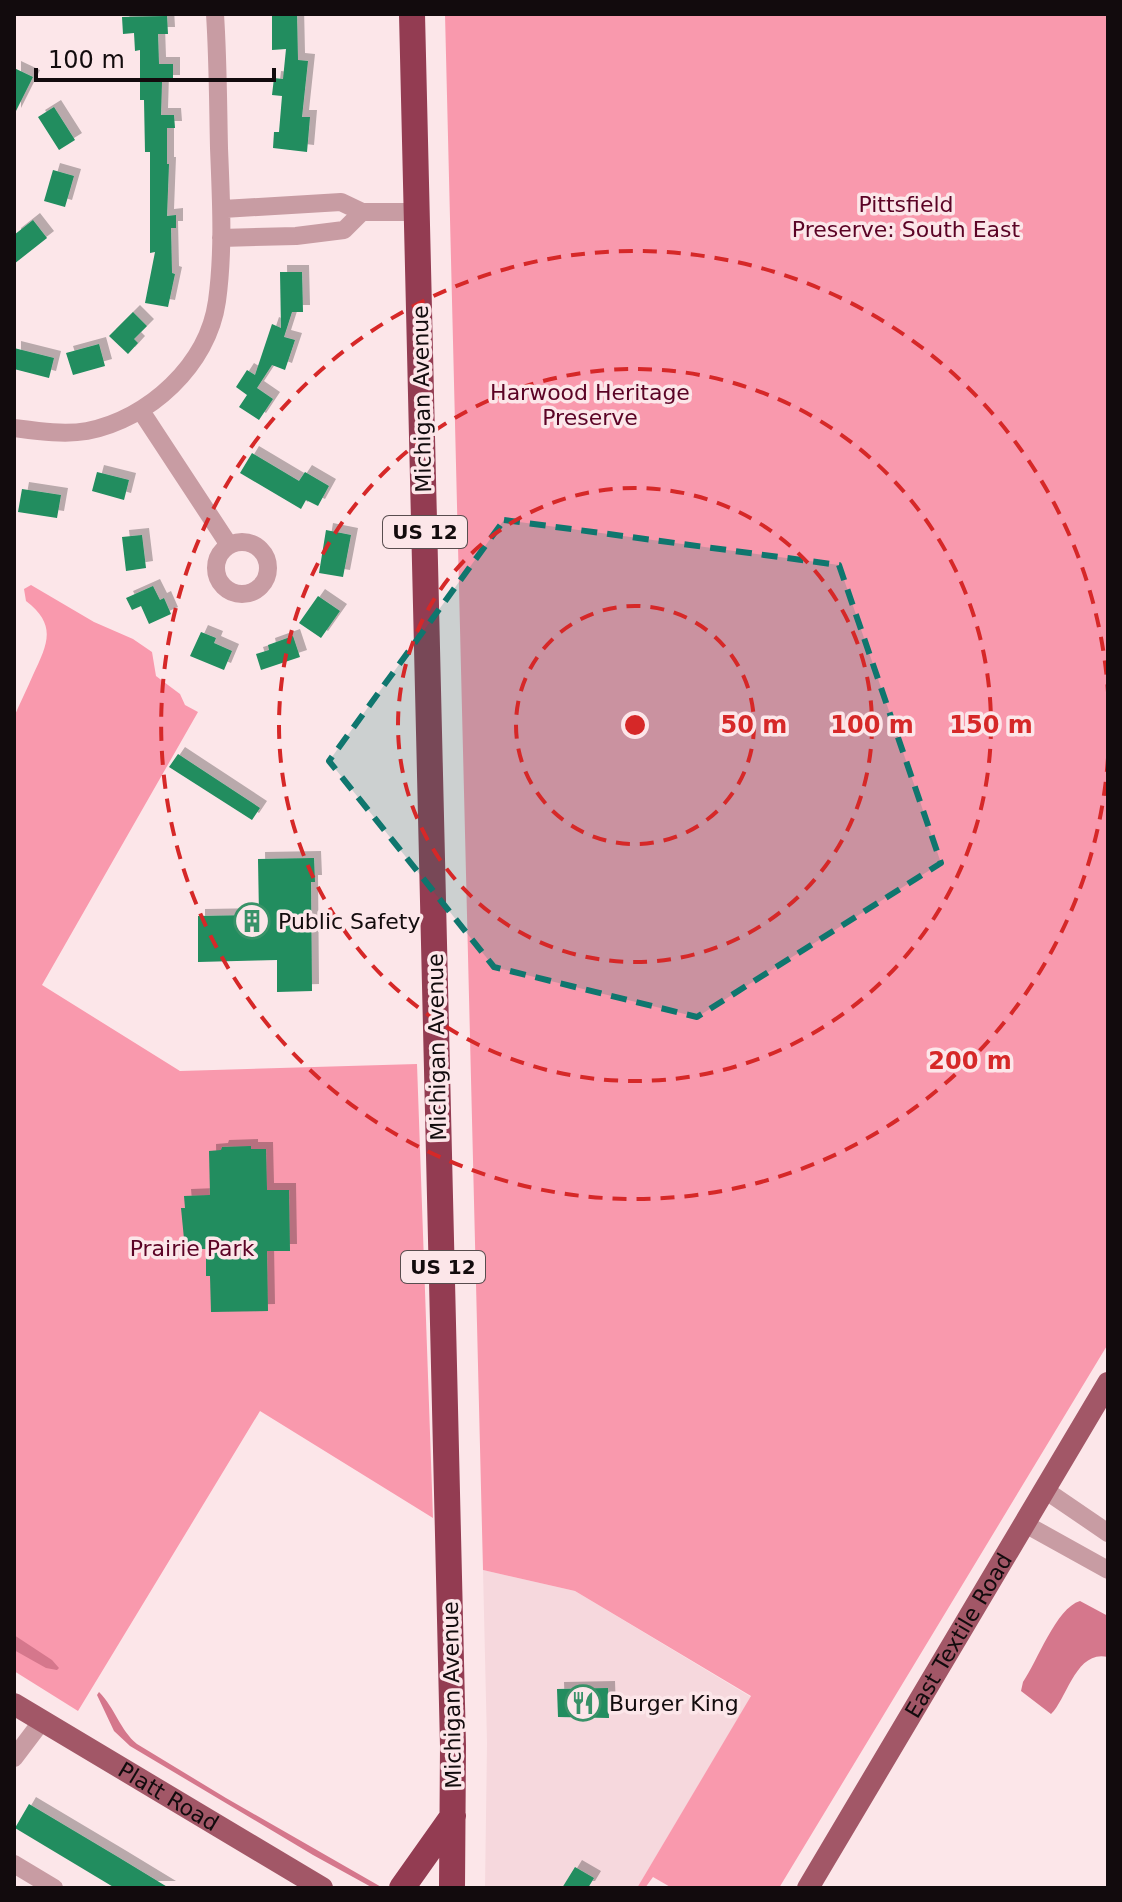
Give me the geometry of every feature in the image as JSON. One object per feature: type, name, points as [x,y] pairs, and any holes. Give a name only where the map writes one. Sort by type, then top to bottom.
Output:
[{"type":"highway","name":"Michigan Avenue","points":[[412,14],[445,1350],[452,1888]]},
{"type":"highway","points":[[402,1888],[453,1816]]},
{"type":"main road","name":"East Textile Road","points":[[808,1888],[1108,1383]]},
{"type":"main road","name":"Platt Road","points":[[14,1704],[322,1888]]},
{"type":"street","points":[[14,428],[84,432],[111,425],[141,411],[168,390],[189,365],[206,337],[217,303],[223,209],[215,14]]},
{"type":"street","points":[[223,209],[341,202],[362,212],[416,212]]},
{"type":"street","points":[[221,238],[296,236],[344,230],[362,212]]},
{"type":"street","points":[[141,411],[229,545]]},
{"type":"street","points":[[1045,1490],[1108,1533]]},
{"type":"street","points":[[1025,1524],[1108,1570]]},
{"type":"street","points":[[14,1758],[42,1721]]},
{"type":"street","points":[[14,1864],[53,1888]]},
{"type":"highlighted area","points":[[504,520],[839,565],[941,863],[697,1017],[494,967],[329,761]]},
{"type":"shaded area","points":[[483,1570],[575,1591],[751,1697],[637,1888],[485,1888],[487,1743]]},
{"type":"shaded area","points":[[1080,1601],[1108,1616],[1108,1657],[1088,1660],[1080,1668],[1051,1714],[1021,1691],[1023,1682],[1055,1624],[1071,1606]]},
{"type":"shaded area","points":[[14,1635],[59,1668],[46,1668],[14,1650]]},
{"type":"shaded area","points":[[99,1692],[137,1744],[383,1888],[373,1888],[313,1855],[130,1746],[114,1731],[97,1695]]},
{"type":"green space","points":[[445,14],[1108,14],[1108,1344],[779,1888],[672,1888],[653,1877],[645,1888],[637,1888],[751,1696],[575,1591],[483,1570]]},
{"type":"green space","name":"Prairie Park","points":[[31,585],[152,652],[156,676],[180,694],[185,705],[198,712],[42,985],[180,1071],[417,1064],[433,1518],[260,1411],[78,1711],[14,1671],[14,717],[43,653],[47,635],[42,618],[26,601],[24,589]]},
{"type":"building","points":[[272,14],[297,14],[298,60],[308,61],[302,117],[310,117],[307,152],[273,148],[274,132],[279,132],[282,96],[272,95],[274,78],[283,79],[286,49],[272,50]]},
{"type":"building","points":[[167,16],[168,34],[158,34],[159,64],[173,64],[173,82],[162,82],[161,115],[174,115],[175,128],[167,128],[167,216],[176,215],[176,228],[171,228],[172,273],[175,274],[168,307],[145,303],[155,252],[150,253],[150,152],[145,152],[144,100],[140,100],[140,50],[135,51],[134,33],[123,34],[122,17]]},
{"type":"building","points":[[14,68],[33,77],[14,115]]},
{"type":"building","points":[[54,107],[75,140],[59,150],[38,117]]},
{"type":"building","points":[[53,170],[74,176],[65,207],[44,201]]},
{"type":"building","points":[[33,220],[47,238],[14,264],[14,235]]},
{"type":"building","points":[[280,272],[302,272],[303,312],[292,312],[284,337],[295,340],[285,370],[272,365],[257,388],[273,399],[259,420],[239,407],[247,395],[236,387],[247,370],[255,375],[272,324],[281,328]]},
{"type":"building","points":[[133,312],[147,326],[134,339],[138,343],[128,354],[109,336]]},
{"type":"building","points":[[99,344],[105,366],[73,375],[66,353]]},
{"type":"building","points":[[14,348],[54,358],[49,378],[14,369]]},
{"type":"building","points":[[252,453],[299,481],[305,472],[329,486],[318,506],[306,500],[301,509],[240,473]]},
{"type":"building","points":[[97,472],[129,480],[124,500],[92,491]]},
{"type":"building","points":[[22,489],[61,495],[57,518],[18,512]]},
{"type":"building","points":[[326,530],[351,535],[343,577],[319,573]]},
{"type":"building","points":[[142,535],[146,568],[126,571],[122,537]]},
{"type":"building","points":[[153,586],[160,600],[164,598],[171,614],[149,624],[141,606],[132,610],[126,598]]},
{"type":"building","points":[[318,596],[340,611],[321,638],[299,623]]},
{"type":"building","points":[[201,632],[216,638],[214,643],[232,651],[224,670],[190,656]]},
{"type":"building","points":[[293,636],[300,657],[261,670],[256,654],[269,650],[268,645]]},
{"type":"building","points":[[178,754],[260,808],[252,820],[169,767]]},
{"type":"building","name":"Public Safety","points":[[314,858],[315,882],[311,882],[312,991],[277,992],[277,960],[198,962],[198,916],[259,915],[258,859]]},
{"type":"building","points":[[251,1146],[251,1149],[266,1149],[267,1190],[289,1190],[290,1251],[267,1251],[268,1311],[211,1312],[206,1249],[185,1249],[181,1208],[185,1208],[184,1196],[210,1195],[209,1151],[221,1150],[222,1147]]},
{"type":"building","name":"Burger King","points":[[608,1688],[609,1718],[558,1717],[557,1689]]},
{"type":"building","points":[[29,1804],[169,1888],[115,1888],[15,1828]]},
{"type":"building","points":[[575,1867],[594,1878],[588,1888],[562,1888]]},
{"type":"place","name":"Public Safety","points":[[252,921]]},
{"type":"place","name":"Burger King","points":[[583,1703]]},
{"type":"park label","name":"Pittsfield Preserve: South East","points":[[906,216]]},
{"type":"park label","name":"Harwood Heritage Preserve","points":[[590,404]]}]
